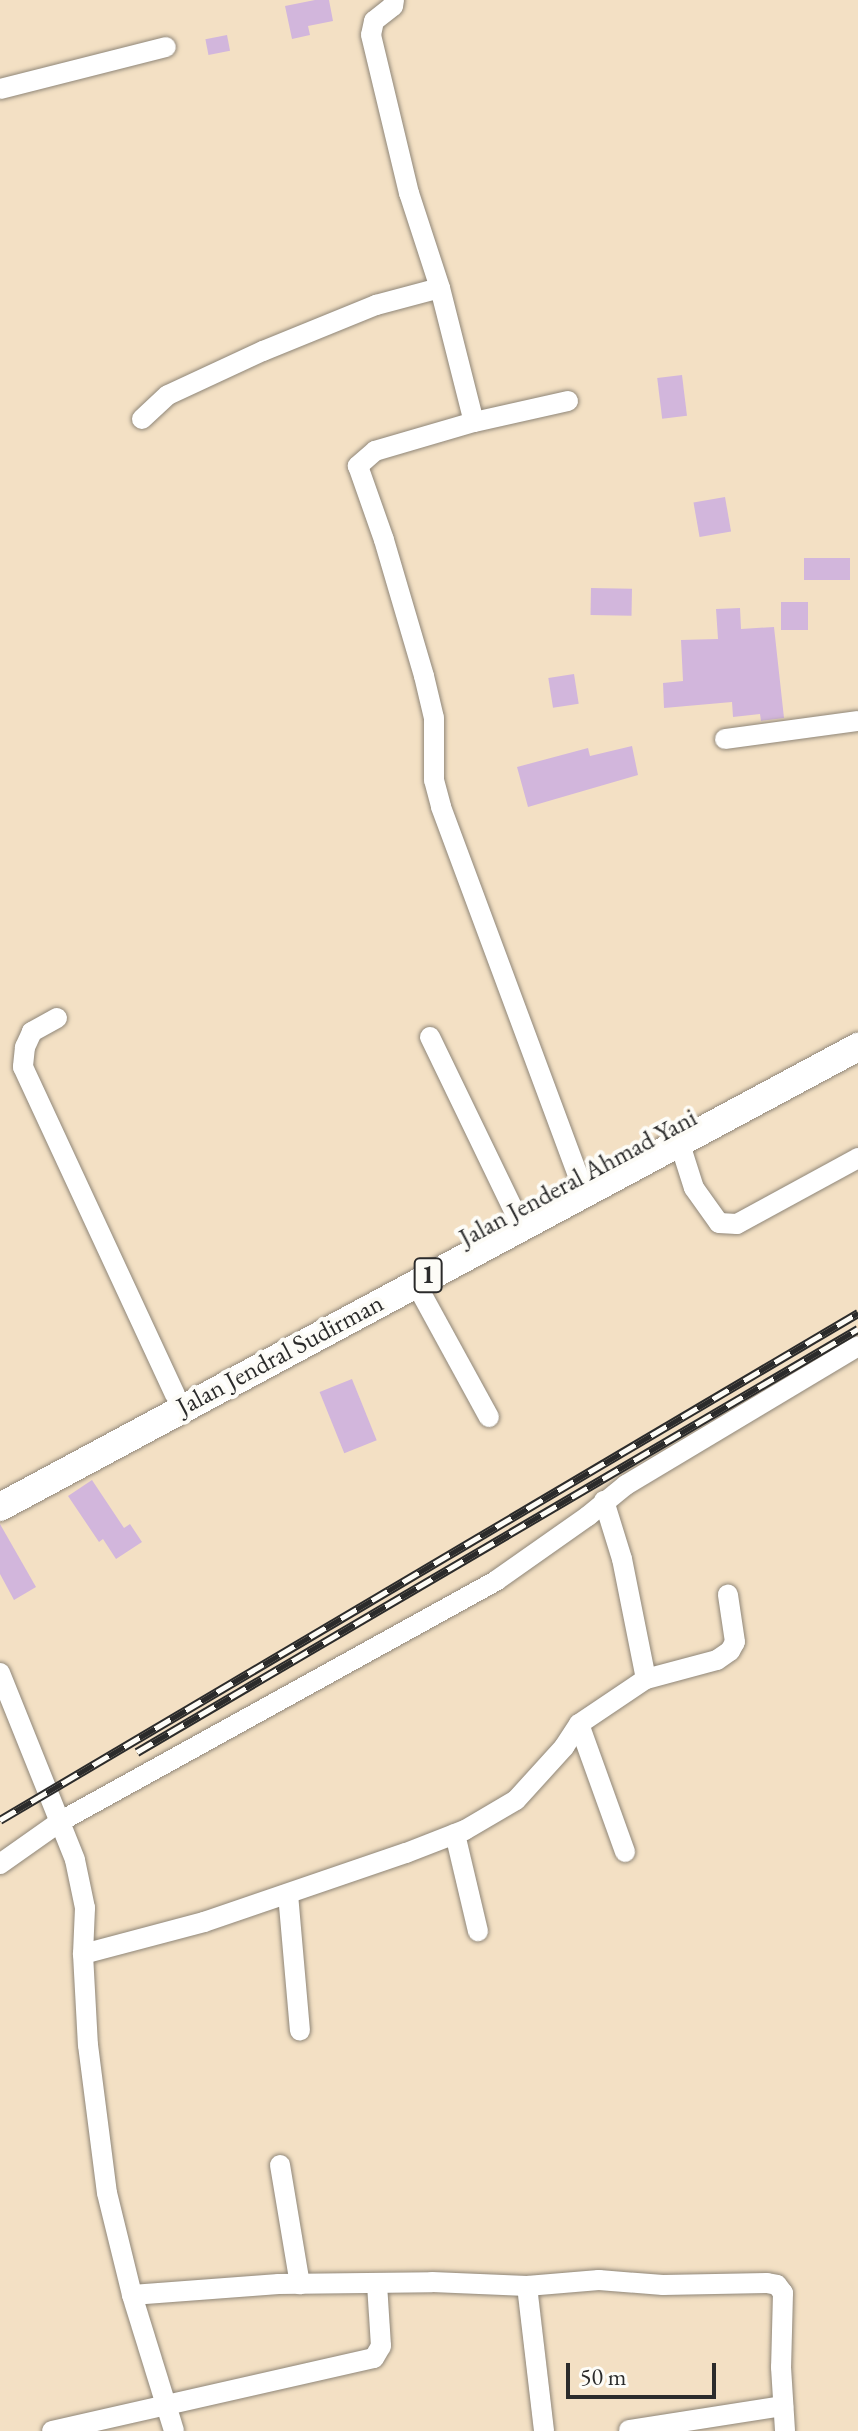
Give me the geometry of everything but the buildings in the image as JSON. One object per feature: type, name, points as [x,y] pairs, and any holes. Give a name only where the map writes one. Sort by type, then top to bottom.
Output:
[{"type":"highway","name":"Jalan Jenderal Ahmad Yani","points":[[0,1487],[858,1027]]},
{"type":"highway","name":"Jalan Jendral Sudirman","points":[[0,1507],[858,1047]]},
{"type":"street","points":[[394,0],[393,6],[374,21],[371,35],[409,193],[440,288],[474,422]]},
{"type":"street","points":[[0,89],[166,47]]},
{"type":"street","points":[[142,419],[168,395],[263,351],[376,305],[440,288]]},
{"type":"street","points":[[568,401],[474,422],[375,451],[358,466],[384,540],[424,676],[434,718],[434,780],[441,807],[579,1178]]},
{"type":"street","points":[[725,739],[858,721]]},
{"type":"street","points":[[57,1018],[32,1032],[23,1067],[175,1394]]},
{"type":"street","points":[[430,1037],[515,1213]]},
{"type":"street","points":[[679,1141],[694,1188],[719,1223],[737,1224],[858,1158]]},
{"type":"street","points":[[415,1282],[489,1417]]},
{"type":"street","points":[[0,1864],[61,1821],[497,1580],[588,1516],[604,1501],[858,1346]]},
{"type":"street","points":[[604,1501],[622,1559],[646,1679]]},
{"type":"street","points":[[83,1954],[204,1922],[288,1894],[455,1834],[496,1815],[516,1800],[564,1747],[579,1724],[646,1679],[717,1660],[730,1651],[735,1642],[728,1595]]},
{"type":"street","points":[[0,1673],[75,1860],[85,1908],[83,1954],[96,2123],[107,2193],[132,2295],[174,2431]]},
{"type":"street","points":[[579,1724],[625,1852]]},
{"type":"street","points":[[455,1834],[478,1931]]},
{"type":"street","points":[[288,1894],[300,2030]]},
{"type":"street","points":[[280,2165],[300,2284]]},
{"type":"street","points":[[132,2295],[300,2284],[432,2282],[527,2286],[599,2280],[663,2285],[777,2285],[783,2293],[785,2431]]},
{"type":"street","points":[[52,2431],[374,2358],[381,2346],[377,2284]]},
{"type":"street","points":[[527,2286],[544,2431]]},
{"type":"street","points":[[629,2430],[666,2427],[783,2406]]},
{"type":"railway","points":[[0,1820],[858,1313]]},
{"type":"railway","points":[[137,1752],[858,1329]]}]
